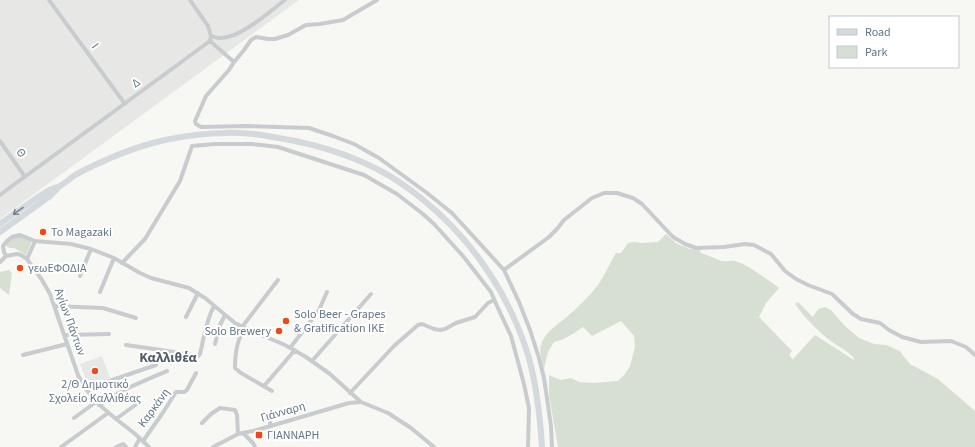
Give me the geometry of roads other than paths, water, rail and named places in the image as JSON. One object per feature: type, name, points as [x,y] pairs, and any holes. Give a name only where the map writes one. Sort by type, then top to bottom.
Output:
[{"type":"main road","points":[[0,224],[47,191],[98,164],[141,147],[165,141],[192,135],[225,132],[254,134],[294,140],[332,150],[382,172],[424,200],[464,240],[481,260],[495,281],[514,319],[528,356],[534,380],[542,447]]},
{"type":"main road","points":[[0,232],[50,196],[60,185]]},
{"type":"street","name":"Ι","points":[[49,0],[125,104]]},
{"type":"street","points":[[190,0],[208,26],[211,36],[210,41],[234,62]]},
{"type":"street","points":[[211,36],[220,38],[241,32],[285,0]]},
{"type":"street","points":[[377,0],[343,20],[306,25],[288,35],[275,39],[256,37],[251,40],[206,96],[195,121],[196,124],[200,127],[246,126],[309,128],[354,144],[379,158],[427,193],[452,214],[504,270],[530,330],[544,378],[551,426],[552,447]]},
{"type":"street","name":"Δ","points":[[0,195],[210,41]]},
{"type":"street","name":"Θ","points":[[0,141],[25,177]]},
{"type":"street","points":[[122,263],[145,238],[180,182],[192,146],[215,144],[252,144],[278,147],[364,175],[397,194],[414,206],[434,224],[488,287],[511,336],[524,384],[529,408],[528,447]]},
{"type":"street","points":[[504,270],[549,237],[564,220],[592,198],[604,193],[617,193],[633,198],[642,204],[672,237],[685,244],[696,248],[724,247],[745,244],[754,245],[771,254],[785,271],[796,279],[832,294],[853,314],[861,319],[880,322],[889,330],[902,337],[921,342],[952,341],[966,347],[975,354]]},
{"type":"street","points":[[6,256],[3,246],[6,241],[12,237],[20,235],[35,241],[71,244],[91,249],[114,258],[140,274],[189,288],[198,293],[243,328],[277,341],[312,361],[330,374],[361,402],[388,413],[411,428],[434,447]]},
{"type":"street","points":[[0,262],[6,256],[17,254],[27,259],[35,241]]},
{"type":"street","points":[[80,276],[91,249]]},
{"type":"street","points":[[100,292],[114,258]]},
{"type":"street","name":"Αγίων Πάντων","points":[[27,259],[50,294],[78,375],[86,389],[98,404],[134,432],[149,447]]},
{"type":"street","points":[[272,391],[235,368],[238,340],[243,328],[278,280]]},
{"type":"street","points":[[290,348],[319,310],[327,292]]},
{"type":"street","points":[[186,317],[198,293]]},
{"type":"street","points":[[312,361],[371,294]]},
{"type":"street","points":[[350,392],[394,346],[418,325],[422,324],[440,330],[445,329],[456,323],[475,317],[488,303],[494,300]]},
{"type":"street","points":[[54,306],[103,308],[136,318]]},
{"type":"street","points":[[126,345],[198,356],[200,354],[204,330],[214,306]]},
{"type":"street","points":[[214,344],[225,315]]},
{"type":"street","points":[[64,334],[109,334]]},
{"type":"street","points":[[23,355],[67,344]]},
{"type":"street","points":[[264,386],[295,350]]},
{"type":"street","points":[[86,389],[156,365]]},
{"type":"street","points":[[74,418],[113,395],[167,371]]},
{"type":"street","name":"Καρκάνη","points":[[141,439],[162,414],[176,392],[184,392],[187,390],[196,373]]},
{"type":"street","points":[[116,419],[138,402]]},
{"type":"street","name":"Γιάνναρη","points":[[212,447],[240,434],[349,403],[361,402]]},
{"type":"street","points":[[202,423],[220,408],[235,410],[240,434],[253,443],[255,447]]},
{"type":"street","points":[[61,447],[108,413]]},
{"type":"street","points":[[270,414],[270,426]]},
{"type":"street","points":[[135,447],[141,439]]},
{"type":"street","points":[[116,447],[123,444],[126,447]]},
{"type":"place","name":"To Magazaki","points":[[43,232]]},
{"type":"place","name":"γεωΕΦΟΔΙΑ","points":[[20,268]]},
{"type":"place","name":"Solo Beer - Grapes & Gratification IKE","points":[[286,321]]},
{"type":"place","name":"Solo Brewery","points":[[279,331]]},
{"type":"place","name":"2/Θ Δημοτικό Σχολείο Καλλιθέας","points":[[95,371]]},
{"type":"place","name":"ΓΙΑΝΝΑΡΗ","points":[[259,435]]},
{"type":"district","name":"Καλλιθέα","points":[[168,358]]}]
